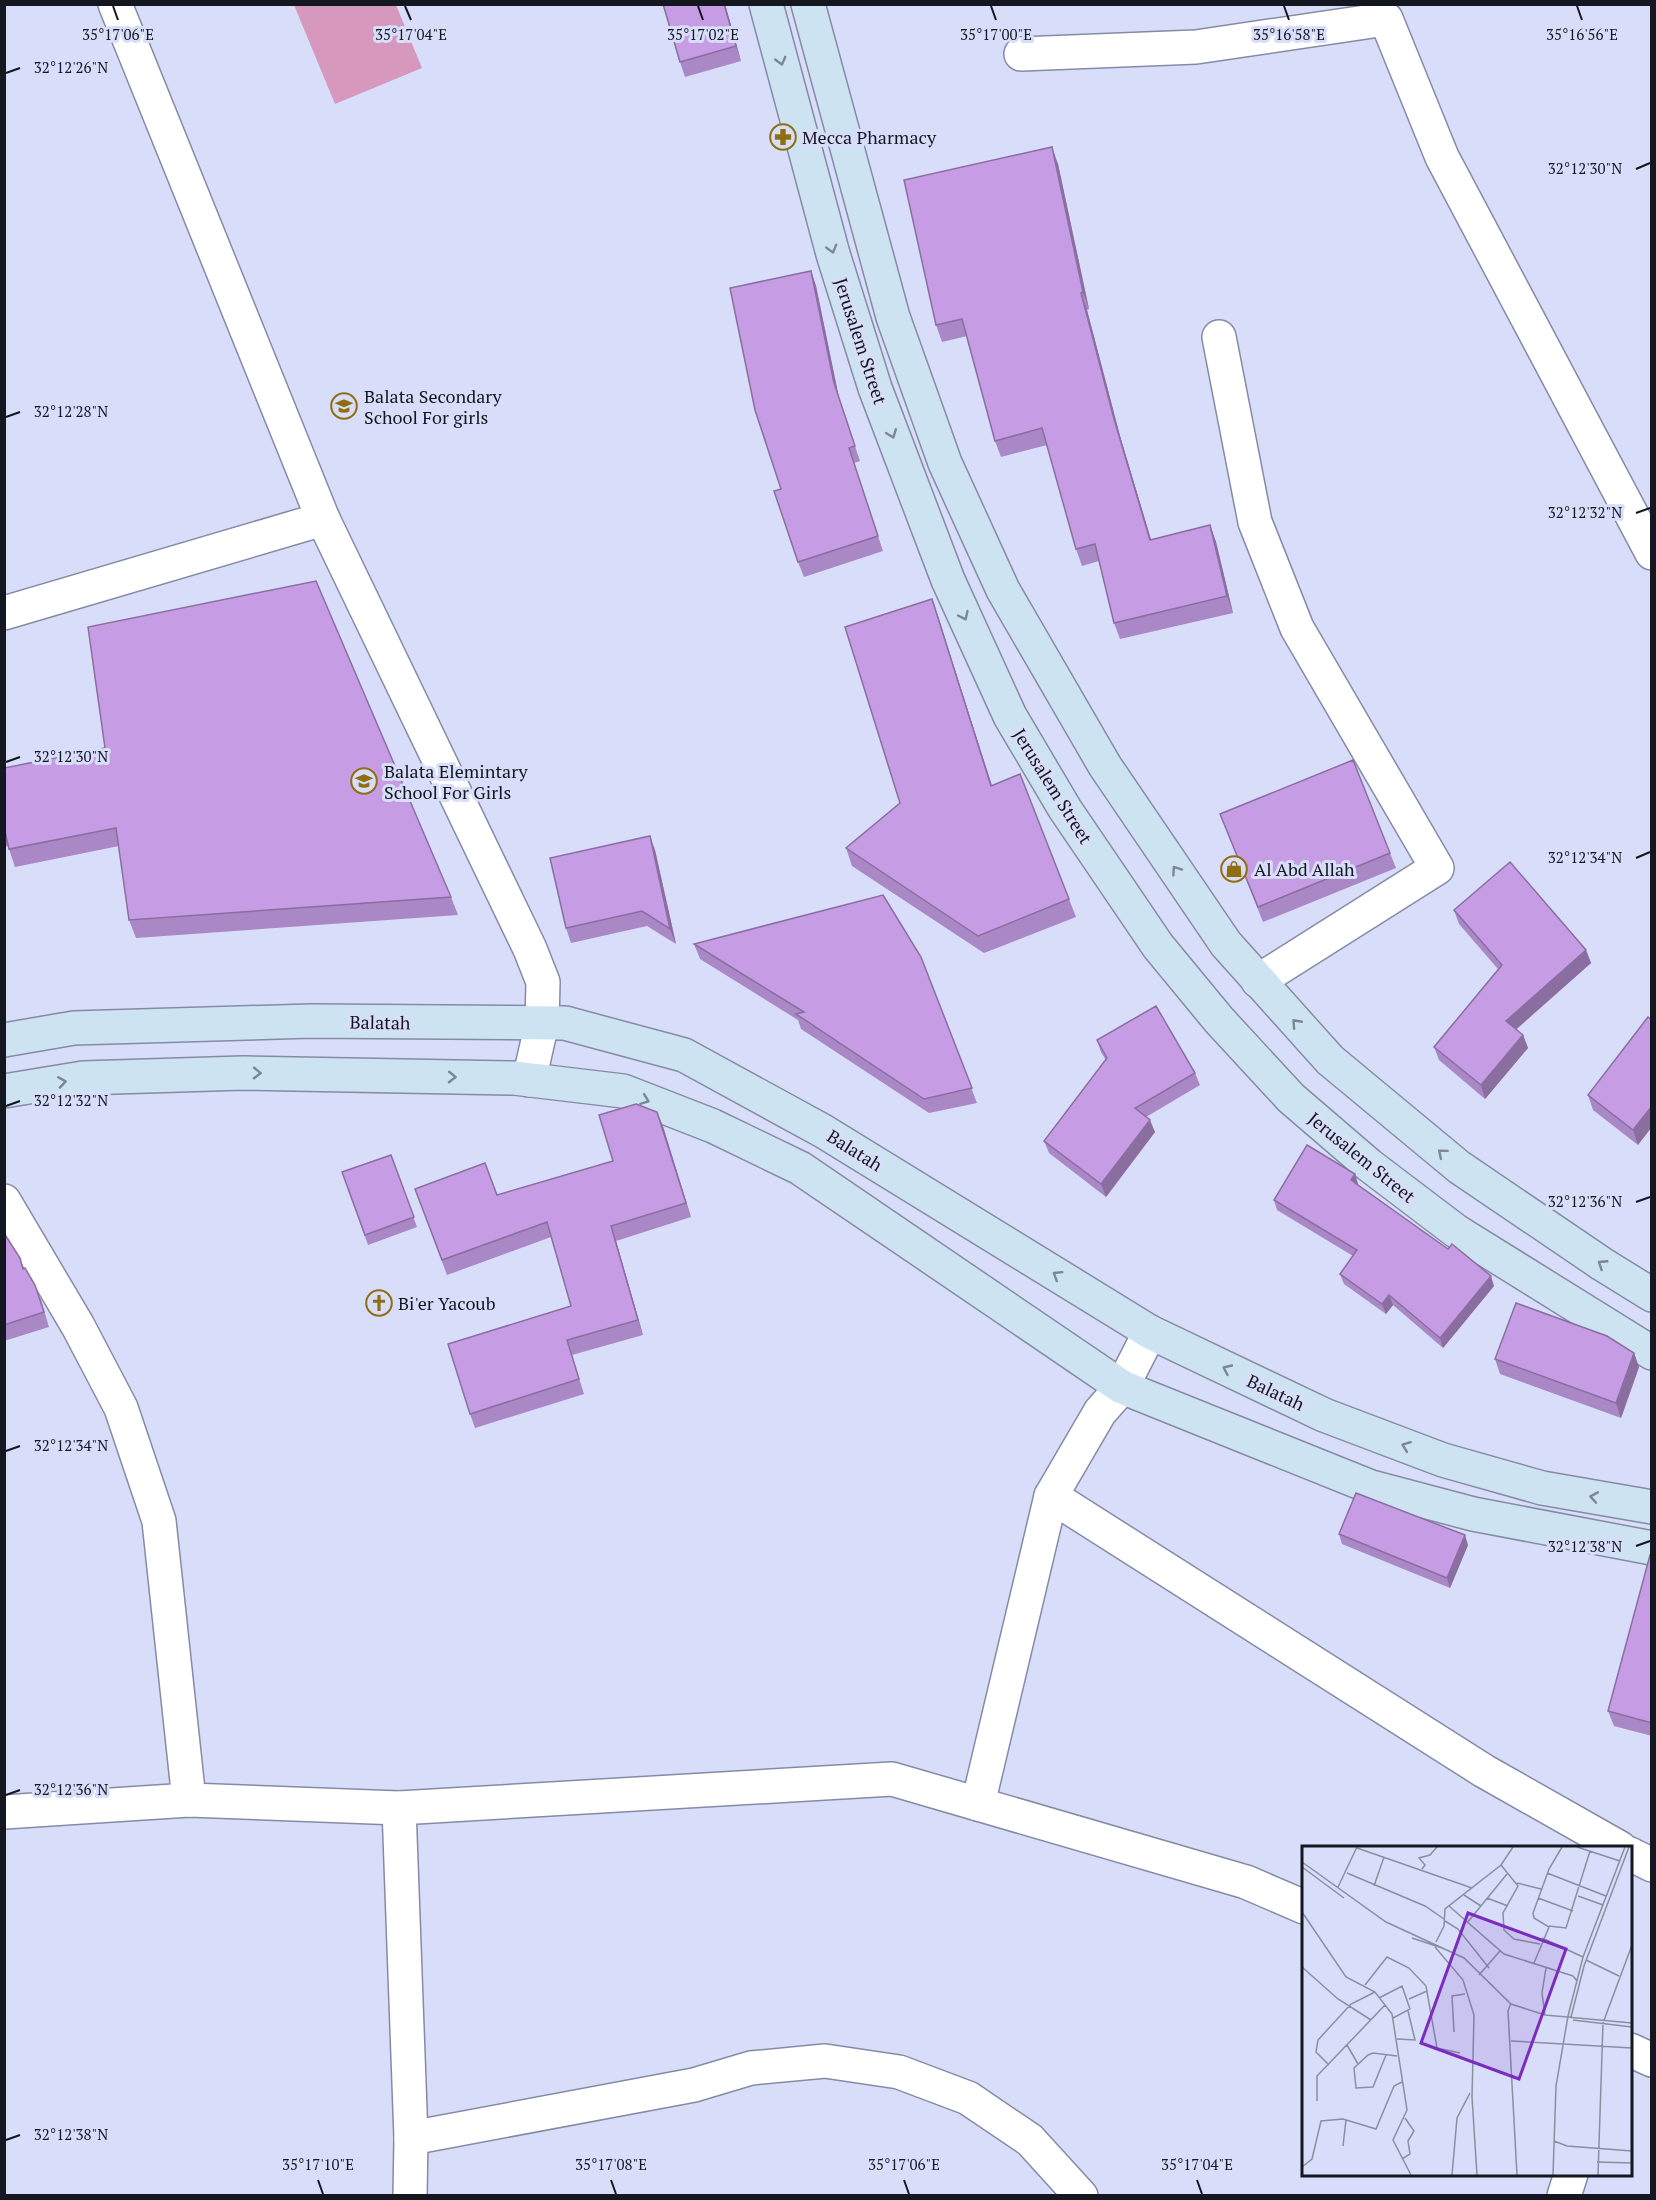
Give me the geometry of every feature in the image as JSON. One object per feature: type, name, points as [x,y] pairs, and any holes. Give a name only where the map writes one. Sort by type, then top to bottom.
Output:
[{"type":"main road","name":"Jerusalem Street","points":[[766,4],[833,254],[875,388],[948,580],[1010,716],[1065,809],[1158,946],[1219,1020],[1291,1098],[1369,1165],[1456,1231],[1652,1353]]},
{"type":"main road","points":[[807,4],[893,317],[945,463],[998,580],[1106,766],[1226,945],[1330,1060],[1459,1167],[1602,1264],[1652,1294]]},
{"type":"main road","name":"Balatah","points":[[4,1040],[86,1027],[311,1021],[565,1023],[684,1055],[823,1131],[1150,1332],[1324,1415],[1443,1460],[1542,1488],[1652,1507]]},
{"type":"main road","points":[[4,1090],[83,1078],[243,1073],[529,1080],[623,1091],[713,1126],[800,1168],[1122,1386],[1371,1487],[1473,1514],[1652,1548]]},
{"type":"street","points":[[115,4],[324,519],[530,949],[543,982],[542,1023],[529,1080]]},
{"type":"street","points":[[1022,54],[1196,47],[1386,20],[1442,157],[1652,553]]},
{"type":"street","points":[[1220,337],[1255,522],[1297,628],[1437,868],[1258,981]]},
{"type":"street","points":[[4,613],[324,519]]},
{"type":"street","points":[[4,1200],[78,1326],[122,1408],[159,1521],[189,1800]]},
{"type":"street","points":[[978,1804],[1051,1496],[1100,1412],[1122,1386],[1150,1332]]},
{"type":"street","points":[[1051,1496],[1484,1772],[1616,1846]]},
{"type":"street","points":[[4,1812],[189,1800],[399,1808],[892,1779],[1246,1882],[1302,1906]]},
{"type":"street","points":[[399,1808],[411,2138],[410,2196]]},
{"type":"street","points":[[1632,1855],[1652,1865]]},
{"type":"street","points":[[1632,2051],[1652,2060]]},
{"type":"street","points":[[411,2138],[694,2085],[751,2068],[825,2061],[899,2072],[968,2098],[1030,2140],[1081,2196]]},
{"type":"street","points":[[1564,2196],[1571,2176]]},
{"type":"shaded area","points":[[294,5],[396,5],[422,68],[335,104]]},
{"type":"building","points":[[663,4],[724,4],[736,46],[680,62]]},
{"type":"building","points":[[1052,147],[1083,292],[1081,293],[1114,419],[1150,540],[1210,525],[1227,596],[1114,623],[1095,544],[1076,549],[1042,428],[995,441],[962,319],[936,325],[904,180]]},
{"type":"building","points":[[811,271],[834,383],[855,446],[849,448],[878,536],[798,562],[774,491],[781,489],[755,410],[730,288]]},
{"type":"building","points":[[316,581],[451,897],[129,920],[116,828],[9,849],[4,827],[4,768],[105,748],[88,627]]},
{"type":"building","points":[[932,599],[991,786],[1020,774],[1069,899],[978,936],[846,848],[900,803],[845,627]]},
{"type":"building","points":[[1353,760],[1390,853],[1258,907],[1220,814]]},
{"type":"building","points":[[650,836],[670,929],[642,911],[566,928],[550,858]]},
{"type":"building","points":[[1510,862],[1586,950],[1506,1021],[1523,1035],[1481,1085],[1434,1047],[1502,965],[1454,910]]},
{"type":"building","points":[[883,895],[921,957],[972,1088],[924,1099],[796,1014],[804,1012],[694,944]]},
{"type":"building","points":[[1156,1006],[1195,1073],[1135,1108],[1150,1120],[1101,1184],[1044,1141],[1107,1058],[1097,1040]]},
{"type":"building","points":[[1648,1017],[1652,1020],[1652,1106],[1633,1130],[1588,1095]]},
{"type":"building","points":[[636,1104],[657,1112],[686,1203],[611,1226],[638,1320],[567,1340],[579,1379],[470,1414],[448,1344],[571,1306],[547,1222],[442,1260],[415,1189],[485,1163],[497,1195],[613,1161],[599,1115]]},
{"type":"building","points":[[1307,1145],[1355,1174],[1351,1180],[1448,1249],[1452,1244],[1491,1276],[1440,1338],[1389,1295],[1382,1304],[1340,1274],[1357,1250],[1274,1200]]},
{"type":"building","points":[[391,1155],[414,1217],[365,1235],[342,1172]]},
{"type":"building","points":[[4,1233],[20,1258],[23,1269],[25,1268],[35,1285],[44,1312],[4,1325]]},
{"type":"building","points":[[1516,1303],[1607,1336],[1634,1353],[1616,1403],[1495,1359]]},
{"type":"building","points":[[1356,1493],[1465,1535],[1447,1578],[1339,1534]]},
{"type":"building","points":[[1650,1555],[1652,1556],[1652,1723],[1608,1711]]},
{"type":"place","name":"Mecca Pharmacy","points":[[783,137]]},
{"type":"place","name":"Balata Secondary School For girls","points":[[344,406]]},
{"type":"place","name":"Balata Elemintary School For Girls","points":[[364,781]]},
{"type":"place","name":"Al Abd Allah","points":[[1234,869]]},
{"type":"place","name":"Bi'er Yacoub","points":[[379,1303]]}]
